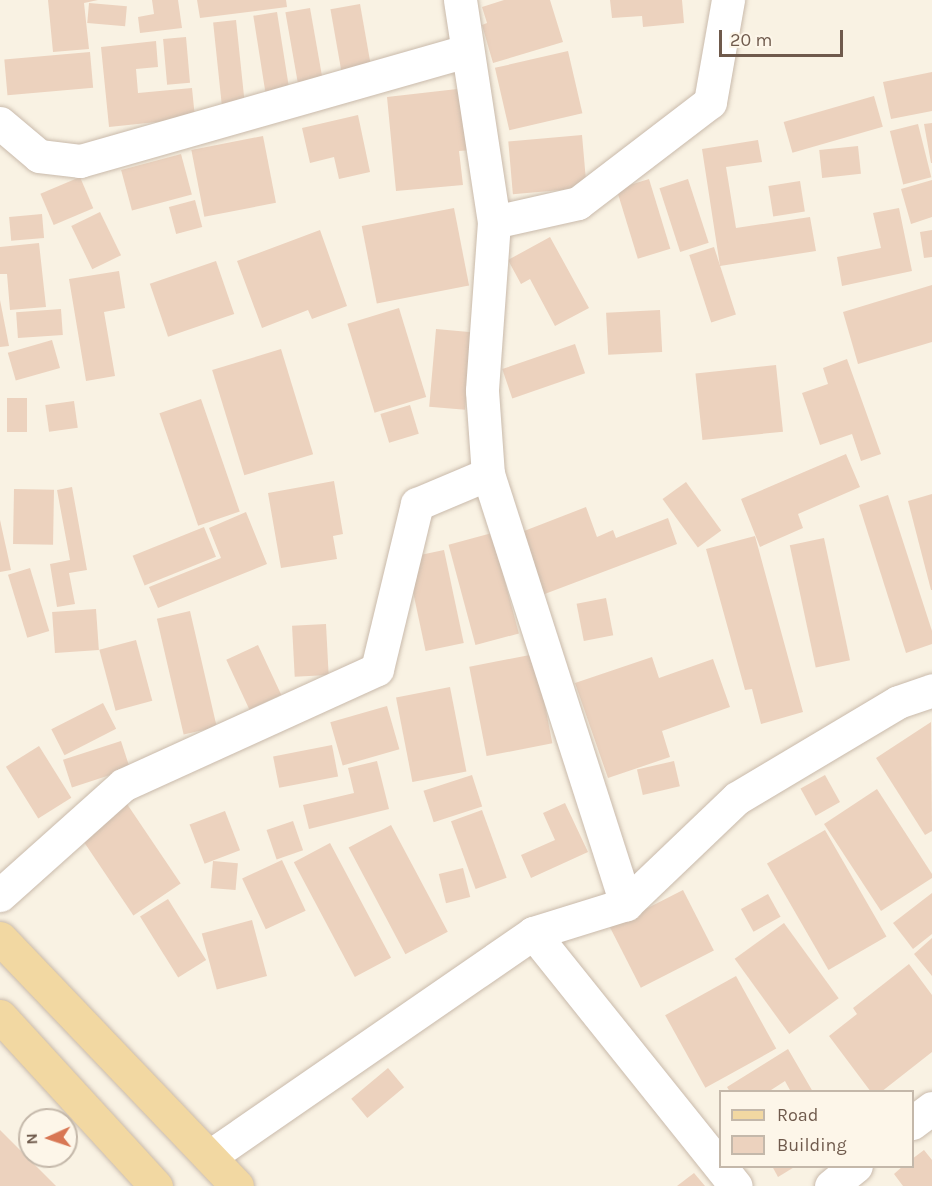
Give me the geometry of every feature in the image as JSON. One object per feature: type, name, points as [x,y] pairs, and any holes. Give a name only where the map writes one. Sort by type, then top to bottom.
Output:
[{"type":"main road","points":[[0,938],[237,1186]]},
{"type":"main road","points":[[0,1016],[156,1186]]},
{"type":"street","points":[[460,0],[494,222],[482,391],[488,474],[626,904]]},
{"type":"street","points":[[494,222],[578,203],[710,102],[728,0]]},
{"type":"street","points":[[0,123],[39,156],[80,161],[467,51]]},
{"type":"street","points":[[0,895],[123,785],[377,669],[417,504],[488,474]]},
{"type":"street","points":[[210,1156],[533,933],[626,904],[737,798],[898,702],[932,690]]},
{"type":"street","points":[[533,933],[719,1165]]},
{"type":"street","points":[[914,1121],[932,1107]]},
{"type":"street","points":[[722,1168],[736,1186]]},
{"type":"street","points":[[831,1186],[855,1168]]},
{"type":"building","points":[[48,0],[98,0],[84,3],[89,49],[53,52]]},
{"type":"building","points":[[152,0],[178,0],[182,28],[140,33],[138,17],[154,14]]},
{"type":"building","points":[[197,0],[286,0],[287,7],[200,18]]},
{"type":"building","points":[[504,0],[550,0],[563,42],[493,63],[482,25],[487,23],[482,7]]},
{"type":"building","points":[[610,0],[682,0],[684,23],[643,27],[642,16],[612,18]]},
{"type":"building","points":[[89,3],[127,6],[125,26],[87,23]]},
{"type":"building","points":[[360,4],[371,69],[342,74],[330,9]]},
{"type":"building","points":[[310,8],[322,78],[298,82],[285,12]]},
{"type":"building","points":[[277,12],[290,92],[266,96],[253,16]]},
{"type":"building","points":[[236,20],[245,105],[222,107],[213,22]]},
{"type":"building","points":[[186,37],[190,83],[167,85],[163,39]]},
{"type":"building","points":[[156,41],[158,67],[136,69],[138,93],[192,88],[195,118],[109,127],[101,47]]},
{"type":"building","points":[[568,51],[582,113],[509,130],[495,68]]},
{"type":"building","points":[[90,52],[93,88],[7,95],[4,59]]},
{"type":"building","points":[[932,72],[932,111],[891,119],[883,82]]},
{"type":"building","points":[[466,88],[472,150],[459,151],[463,185],[396,191],[387,97]]},
{"type":"building","points":[[874,96],[883,127],[792,153],[784,122]]},
{"type":"building","points":[[358,115],[370,172],[339,179],[334,157],[310,163],[302,128]]},
{"type":"building","points":[[932,123],[932,163],[931,163],[924,124]]},
{"type":"building","points":[[918,124],[931,177],[903,184],[890,131]]},
{"type":"building","points":[[582,135],[587,188],[513,194],[508,141]]},
{"type":"building","points":[[263,136],[276,203],[204,217],[191,150]]},
{"type":"building","points":[[758,140],[762,162],[726,167],[736,228],[810,217],[816,251],[720,266],[702,149]]},
{"type":"building","points":[[858,146],[861,174],[822,178],[819,150]]},
{"type":"building","points":[[181,154],[192,195],[132,211],[121,170]]},
{"type":"building","points":[[80,177],[93,208],[54,225],[40,194]]},
{"type":"building","points":[[649,179],[670,249],[638,259],[616,189]]},
{"type":"building","points":[[688,179],[709,243],[680,252],[659,188]]},
{"type":"building","points":[[932,180],[932,217],[911,224],[901,189]]},
{"type":"building","points":[[800,181],[805,212],[773,217],[768,186]]},
{"type":"building","points":[[195,200],[202,227],[176,234],[169,207]]},
{"type":"building","points":[[454,208],[469,286],[377,303],[362,226]]},
{"type":"building","points":[[899,208],[912,271],[842,286],[837,257],[881,248],[873,213]]},
{"type":"building","points":[[100,212],[121,255],[92,269],[71,226]]},
{"type":"building","points":[[42,214],[44,238],[11,241],[9,217]]},
{"type":"building","points":[[320,230],[347,306],[312,319],[308,310],[262,328],[237,261]]},
{"type":"building","points":[[932,230],[932,257],[924,258],[920,232]]},
{"type":"building","points":[[550,237],[589,308],[555,326],[530,279],[521,284],[508,260]]},
{"type":"building","points":[[39,243],[46,307],[10,310],[7,274],[0,274],[0,247]]},
{"type":"building","points":[[714,247],[736,315],[711,323],[689,255]]},
{"type":"building","points":[[216,261],[234,314],[168,337],[150,284]]},
{"type":"building","points":[[119,271],[125,308],[104,312],[115,376],[86,381],[69,279]]},
{"type":"building","points":[[932,285],[932,342],[858,364],[843,312]]},
{"type":"building","points":[[0,300],[9,346],[0,347]]},
{"type":"building","points":[[399,308],[426,397],[375,413],[347,324]]},
{"type":"building","points":[[61,309],[63,335],[18,338],[16,312]]},
{"type":"building","points":[[660,310],[662,352],[608,355],[606,313]]},
{"type":"building","points":[[436,329],[472,332],[465,410],[429,407]]},
{"type":"building","points":[[52,340],[60,368],[16,381],[8,353]]},
{"type":"building","points":[[575,344],[585,373],[512,398],[502,369]]},
{"type":"building","points":[[281,349],[313,454],[244,475],[212,370]]},
{"type":"building","points":[[847,359],[881,454],[861,461],[852,434],[820,445],[802,393],[828,384],[823,368]]},
{"type":"building","points":[[776,365],[783,432],[702,440],[695,373]]},
{"type":"building","points":[[7,398],[27,398],[27,432],[7,432]]},
{"type":"building","points":[[201,399],[240,512],[198,526],[159,413]]},
{"type":"building","points":[[74,401],[78,428],[49,432],[45,405]]},
{"type":"building","points":[[410,405],[419,434],[389,443],[380,414]]},
{"type":"building","points":[[846,454],[860,487],[798,514],[803,528],[760,547],[741,499]]},
{"type":"building","points":[[334,481],[343,534],[333,536],[337,559],[281,568],[268,493]]},
{"type":"building","points":[[686,482],[721,531],[698,548],[663,499]]},
{"type":"building","points":[[72,487],[87,570],[69,573],[75,604],[57,607],[50,564],[70,560],[57,490]]},
{"type":"building","points":[[14,489],[54,490],[53,545],[13,544]]},
{"type":"building","points":[[932,494],[932,590],[931,590],[908,501]]},
{"type":"building","points":[[888,495],[932,631],[932,644],[906,653],[859,505]]},
{"type":"building","points":[[586,507],[597,537],[613,530],[616,538],[668,518],[677,544],[542,595],[519,533]]},
{"type":"building","points":[[246,512],[267,564],[158,608],[149,587],[221,558],[209,528]]},
{"type":"building","points":[[0,520],[11,570],[0,572]]},
{"type":"building","points":[[204,527],[216,557],[145,586],[133,556]]},
{"type":"building","points":[[492,533],[519,633],[475,645],[449,545]]},
{"type":"building","points":[[755,536],[803,712],[761,724],[752,689],[745,690],[706,549]]},
{"type":"building","points":[[824,538],[850,660],[816,668],[790,545]]},
{"type":"building","points":[[444,550],[464,643],[426,651],[406,558]]},
{"type":"building","points":[[30,568],[49,631],[27,638],[8,575]]},
{"type":"building","points":[[606,598],[613,635],[584,641],[577,604]]},
{"type":"building","points":[[96,609],[99,650],[55,653],[52,612]]},
{"type":"building","points":[[190,611],[217,727],[184,735],[157,619]]},
{"type":"building","points":[[326,624],[329,675],[295,677],[292,626]]},
{"type":"building","points":[[136,640],[152,701],[116,711],[99,650]]},
{"type":"building","points":[[258,645],[281,695],[250,710],[226,660]]},
{"type":"building","points":[[535,654],[552,743],[487,756],[469,667]]},
{"type":"building","points":[[652,657],[659,678],[713,659],[730,707],[662,731],[670,757],[608,778],[575,683]]},
{"type":"building","points":[[450,687],[466,771],[412,782],[396,697]]},
{"type":"building","points":[[103,703],[116,729],[64,755],[51,729]]},
{"type":"building","points":[[387,706],[399,749],[343,766],[330,722]]},
{"type":"building","points":[[931,722],[932,831],[925,835],[876,758]]},
{"type":"building","points":[[121,741],[130,769],[72,787],[63,760]]},
{"type":"building","points":[[332,745],[338,776],[279,788],[273,756]]},
{"type":"building","points":[[39,746],[71,798],[38,818],[6,767]]},
{"type":"building","points":[[377,761],[389,809],[309,829],[303,805],[354,793],[348,768]]},
{"type":"building","points":[[674,761],[680,786],[643,795],[637,770]]},
{"type":"building","points":[[472,775],[482,806],[434,822],[423,791]]},
{"type":"building","points":[[825,775],[840,802],[816,816],[801,789]]},
{"type":"building","points":[[877,789],[932,874],[932,878],[881,911],[824,824]]},
{"type":"building","points":[[565,803],[588,852],[531,878],[521,855],[555,840],[543,813]]},
{"type":"building","points":[[127,804],[181,884],[133,915],[80,836]]},
{"type":"building","points":[[482,810],[507,878],[476,889],[451,821]]},
{"type":"building","points":[[225,811],[240,850],[205,864],[190,825]]},
{"type":"building","points":[[293,821],[303,850],[277,859],[267,830]]},
{"type":"building","points":[[391,825],[448,932],[405,954],[349,848]]},
{"type":"building","points":[[825,830],[887,937],[828,970],[767,863]]},
{"type":"building","points":[[330,843],[391,958],[355,977],[294,862]]},
{"type":"building","points":[[282,860],[306,911],[266,929],[242,879]]},
{"type":"building","points":[[213,861],[238,863],[236,890],[211,888]]},
{"type":"building","points":[[463,868],[470,897],[446,903],[439,874]]},
{"type":"building","points":[[683,890],[714,951],[641,988],[610,927]]},
{"type":"building","points":[[932,893],[932,934],[913,949],[893,923]]},
{"type":"building","points":[[768,894],[781,917],[753,932],[741,909]]},
{"type":"building","points":[[168,899],[206,960],[178,978],[140,916]]},
{"type":"building","points":[[252,920],[267,976],[217,989],[202,933]]},
{"type":"building","points":[[784,923],[839,998],[789,1034],[735,959]]},
{"type":"building","points":[[932,938],[932,976],[914,954]]},
{"type":"building","points":[[909,964],[932,995],[932,1052],[884,1090],[870,1090],[829,1036],[857,1014],[853,1008]]},
{"type":"building","points":[[736,976],[776,1049],[705,1088],[665,1015]]},
{"type":"building","points":[[788,1049],[812,1090],[790,1090],[785,1081],[771,1090],[729,1090],[727,1087]]},
{"type":"building","points":[[388,1068],[404,1087],[367,1118],[351,1099]]},
{"type":"building","points":[[0,1130],[18,1148],[18,1168],[38,1168],[56,1186],[0,1186]]},
{"type":"building","points":[[924,1150],[932,1160],[932,1186],[903,1186],[894,1174],[901,1168],[914,1168],[914,1158]]},
{"type":"building","points":[[773,1168],[793,1168],[778,1177]]},
{"type":"building","points":[[694,1173],[705,1186],[677,1186]]}]
